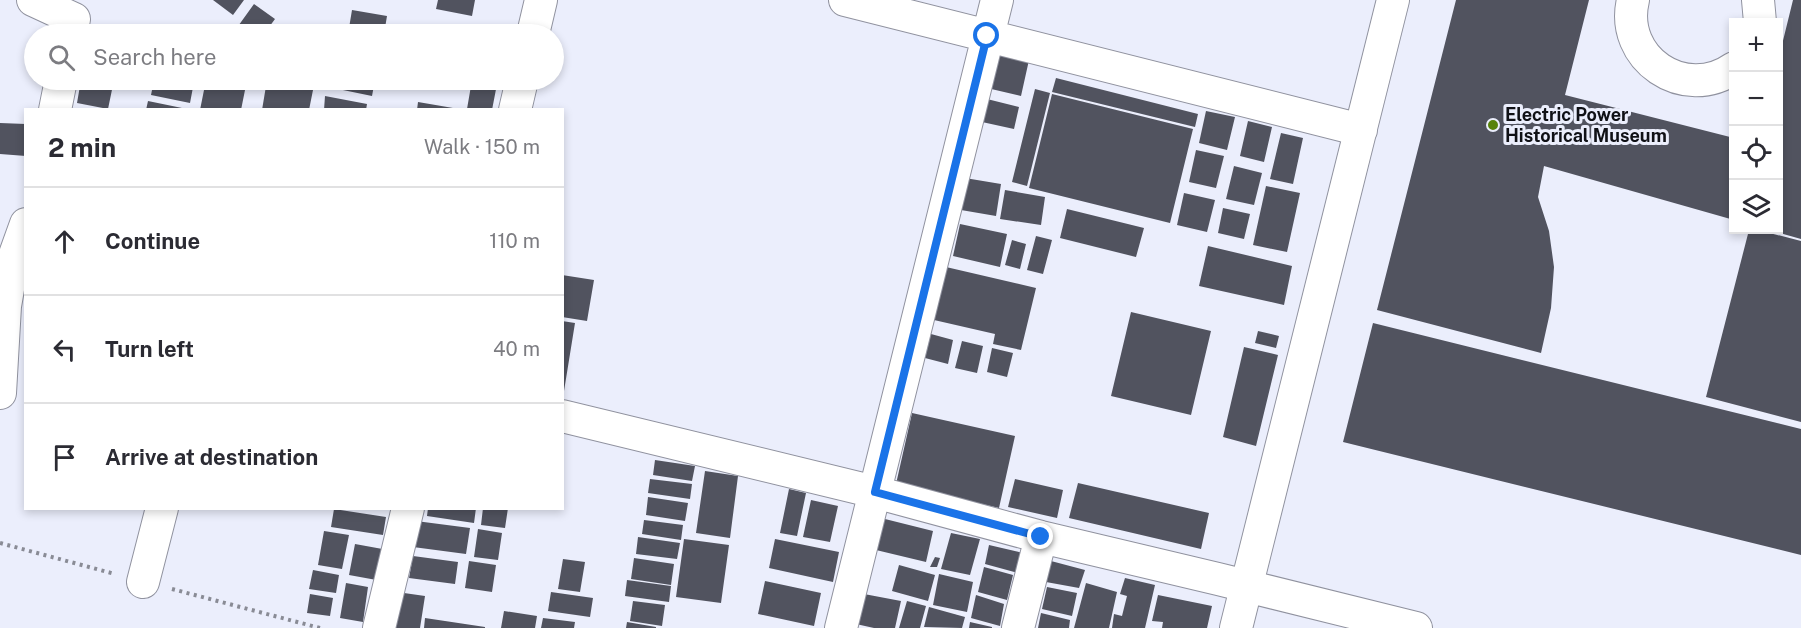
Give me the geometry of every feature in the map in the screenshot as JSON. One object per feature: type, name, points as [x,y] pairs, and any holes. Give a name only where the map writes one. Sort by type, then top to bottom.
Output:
[{"type":"street","points":[[33,0],[74,19],[73,24]]},
{"type":"street","points":[[535,24],[541,0]]},
{"type":"street","points":[[845,0],[1361,130]]},
{"type":"street","points":[[842,628],[997,0]]},
{"type":"street","points":[[1236,628],[1393,0]]},
{"type":"street","points":[[1633,0],[1630,12],[1633,34],[1643,55],[1660,70],[1686,80],[1708,80],[1729,70]]},
{"type":"street","points":[[1758,0],[1760,18]]},
{"type":"street","points":[[55,108],[59,90]]},
{"type":"street","points":[[515,108],[520,90]]},
{"type":"street","points":[[0,393],[5,306],[12,281],[13,260],[24,230]]},
{"type":"street","points":[[564,416],[875,492],[1041,537],[1416,628]]},
{"type":"street","points":[[143,582],[161,510]]},
{"type":"street","points":[[379,628],[408,510]]},
{"type":"street","points":[[1018,628],[1041,537]]},
{"type":"building","points":[[213,0],[244,0],[233,15]]},
{"type":"building","points":[[438,0],[475,0],[472,16],[436,9]]},
{"type":"building","points":[[1456,0],[1589,0],[1565,95],[1729,137],[1729,219],[1544,166],[1538,197],[1549,231],[1554,267],[1551,308],[1541,353],[1377,310]]},
{"type":"building","points":[[1793,0],[1801,0],[1801,239],[1783,234],[1783,41]]},
{"type":"building","points":[[254,4],[275,19],[271,24],[240,24]]},
{"type":"building","points":[[352,10],[387,16],[386,24],[350,24]]},
{"type":"building","points":[[996,52],[1029,60],[1021,96],[987,88]]},
{"type":"building","points":[[1056,78],[1198,114],[1195,127],[1052,92]]},
{"type":"building","points":[[1035,89],[1050,93],[1027,186],[1012,182]]},
{"type":"building","points":[[79,90],[112,90],[108,108],[77,103]]},
{"type":"building","points":[[152,90],[192,90],[190,103],[151,95]]},
{"type":"building","points":[[204,90],[245,90],[241,108],[200,108]]},
{"type":"building","points":[[265,90],[313,90],[309,108],[262,108]]},
{"type":"building","points":[[343,90],[373,90],[372,96]]},
{"type":"building","points":[[470,90],[496,90],[492,108],[467,108]]},
{"type":"building","points":[[1052,94],[1193,129],[1170,223],[1029,188]]},
{"type":"building","points":[[325,96],[367,104],[366,108],[324,108]]},
{"type":"building","points":[[987,99],[1019,107],[1014,129],[982,122]]},
{"type":"building","points":[[148,101],[182,108],[146,108]]},
{"type":"building","points":[[418,102],[453,108],[417,108]]},
{"type":"building","points":[[1206,111],[1235,117],[1227,150],[1199,143]]},
{"type":"building","points":[[1248,121],[1272,127],[1264,162],[1240,156]]},
{"type":"building","points":[[0,123],[24,124],[24,156],[0,154]]},
{"type":"building","points":[[1281,133],[1303,138],[1293,184],[1270,179]]},
{"type":"building","points":[[1196,150],[1224,156],[1216,188],[1189,182]]},
{"type":"building","points":[[1234,166],[1262,173],[1254,205],[1226,199]]},
{"type":"building","points":[[965,178],[1001,184],[996,216],[961,210]]},
{"type":"building","points":[[1266,186],[1300,193],[1287,252],[1253,245]]},
{"type":"building","points":[[1005,190],[1045,197],[1041,225],[1000,219]]},
{"type":"building","points":[[1184,193],[1215,200],[1207,232],[1177,225]]},
{"type":"building","points":[[1223,208],[1250,214],[1244,239],[1218,233]]},
{"type":"building","points":[[1067,209],[1144,228],[1136,257],[1060,238]]},
{"type":"building","points":[[960,224],[1007,234],[1000,267],[953,256]]},
{"type":"building","points":[[1748,234],[1774,234],[1801,241],[1801,422],[1706,397]]},
{"type":"building","points":[[1036,236],[1052,240],[1043,274],[1027,270]]},
{"type":"building","points":[[1012,240],[1026,244],[1020,269],[1005,265]]},
{"type":"building","points":[[1208,246],[1292,266],[1284,305],[1199,286]]},
{"type":"building","points":[[946,267],[1036,288],[1021,350],[993,344],[995,334],[934,320]]},
{"type":"building","points":[[564,275],[594,280],[587,321],[564,317]]},
{"type":"building","points":[[1131,312],[1211,331],[1191,415],[1111,396]]},
{"type":"building","points":[[564,321],[575,323],[564,391]]},
{"type":"building","points":[[1373,323],[1801,429],[1801,555],[1343,442]]},
{"type":"building","points":[[1258,331],[1279,336],[1276,348],[1255,343]]},
{"type":"building","points":[[931,334],[953,340],[948,364],[925,358]]},
{"type":"building","points":[[962,341],[983,346],[977,373],[955,368]]},
{"type":"building","points":[[1244,347],[1278,355],[1256,446],[1223,437]]},
{"type":"building","points":[[992,348],[1013,353],[1007,377],[987,372]]},
{"type":"building","points":[[912,413],[1015,436],[999,508],[896,484]]},
{"type":"building","points":[[655,460],[695,466],[692,481],[653,475]]},
{"type":"building","points":[[705,471],[738,476],[730,538],[696,533]]},
{"type":"building","points":[[650,479],[692,484],[690,499],[648,493]]},
{"type":"building","points":[[1015,479],[1063,490],[1057,518],[1008,507]]},
{"type":"building","points":[[1078,483],[1209,513],[1201,549],[1069,518]]},
{"type":"building","points":[[789,489],[806,493],[797,536],[780,533]]},
{"type":"building","points":[[648,497],[688,503],[685,521],[646,515]]},
{"type":"building","points":[[811,500],[838,506],[830,542],[803,537]]},
{"type":"building","points":[[334,510],[386,517],[383,535],[331,527]]},
{"type":"building","points":[[428,510],[476,510],[474,523],[427,516]]},
{"type":"building","points":[[483,510],[508,510],[505,528],[481,525]]},
{"type":"building","points":[[885,519],[933,531],[926,562],[876,550]]},
{"type":"building","points":[[644,520],[683,525],[681,540],[642,534]]},
{"type":"building","points":[[416,521],[470,528],[466,554],[413,547]]},
{"type":"building","points":[[478,529],[502,533],[498,560],[474,557]]},
{"type":"building","points":[[324,531],[349,535],[342,569],[318,565]]},
{"type":"building","points":[[951,533],[980,539],[970,575],[941,569]]},
{"type":"building","points":[[638,537],[680,543],[677,559],[636,554]]},
{"type":"building","points":[[684,539],[729,545],[721,603],[676,597]]},
{"type":"building","points":[[775,539],[839,552],[833,582],[769,568]]},
{"type":"building","points":[[355,544],[388,550],[382,581],[349,575]]},
{"type":"building","points":[[989,545],[1023,553],[1018,573],[985,564]]},
{"type":"building","points":[[413,556],[458,562],[455,584],[409,578]]},
{"type":"building","points":[[935,557],[940,558],[937,567],[930,567]]},
{"type":"building","points":[[634,558],[674,564],[671,585],[631,579]]},
{"type":"building","points":[[563,559],[585,562],[580,592],[558,589]]},
{"type":"building","points":[[469,561],[496,565],[492,592],[465,588]]},
{"type":"building","points":[[1051,561],[1085,570],[1079,588],[1046,582]]},
{"type":"building","points":[[899,565],[935,575],[928,601],[892,591]]},
{"type":"building","points":[[984,567],[1013,575],[1007,600],[978,592]]},
{"type":"building","points":[[313,570],[339,575],[336,593],[309,589]]},
{"type":"building","points":[[939,574],[973,582],[967,612],[933,605]]},
{"type":"building","points":[[1125,578],[1155,585],[1145,628],[1112,628],[1114,614],[1122,616],[1127,596],[1120,594]]},
{"type":"building","points":[[627,580],[671,586],[669,602],[625,596]]},
{"type":"building","points":[[765,581],[821,593],[814,626],[758,614]]},
{"type":"building","points":[[346,583],[368,587],[363,622],[340,618]]},
{"type":"building","points":[[1086,583],[1117,592],[1109,628],[1074,628]]},
{"type":"building","points":[[1047,587],[1077,593],[1072,616],[1042,609]]},
{"type":"building","points":[[397,592],[425,596],[420,628],[391,628]]},
{"type":"building","points":[[551,592],[593,598],[590,617],[548,611]]},
{"type":"building","points":[[310,594],[333,598],[330,616],[307,613]]},
{"type":"building","points":[[864,594],[901,601],[895,628],[874,628],[856,624]]},
{"type":"building","points":[[976,595],[1004,604],[1000,626],[971,618]]},
{"type":"building","points":[[1158,595],[1212,606],[1207,628],[1162,628],[1163,622],[1152,621]]},
{"type":"building","points":[[633,601],[665,605],[662,626],[630,621]]},
{"type":"building","points":[[907,601],[926,606],[920,628],[899,628]]},
{"type":"building","points":[[929,607],[965,617],[962,628],[924,627]]},
{"type":"building","points":[[504,611],[537,616],[535,628],[501,628]]},
{"type":"building","points":[[1041,613],[1070,620],[1069,628],[1038,628]]},
{"type":"building","points":[[425,618],[485,627],[485,628],[424,628]]},
{"type":"building","points":[[543,618],[575,622],[574,628],[541,628]]},
{"type":"building","points":[[627,622],[656,627],[656,628],[626,628]]},
{"type":"building","points":[[970,622],[992,627],[992,628],[969,628]]},
{"type":"place","name":"Electric Power Historical Museum","points":[[1493,125]]},
{"type":"route","points":[[987,36],[875,492],[1041,537]]}]
